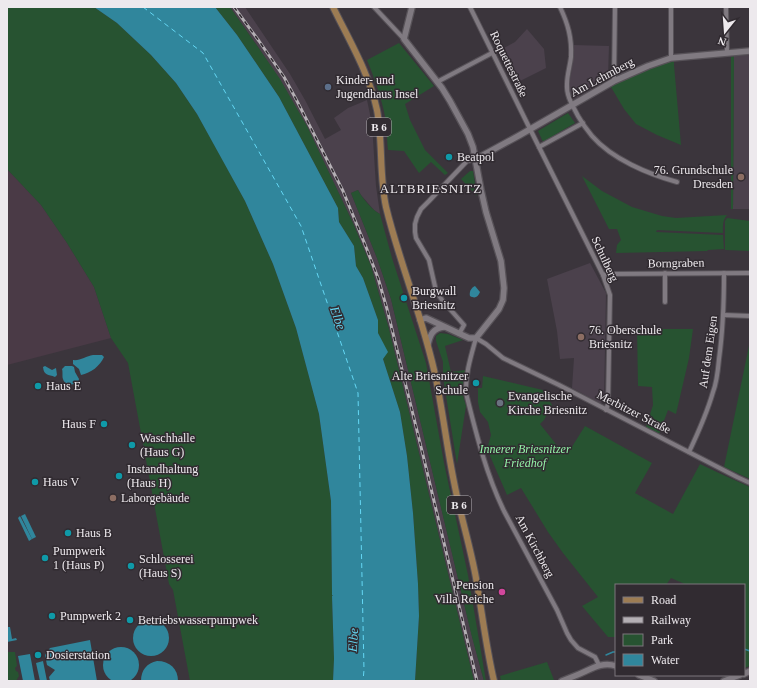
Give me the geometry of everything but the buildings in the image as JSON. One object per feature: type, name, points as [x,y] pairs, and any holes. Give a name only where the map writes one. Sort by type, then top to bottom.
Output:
[{"type":"main road","name":"B 6","points":[[333,7],[370,84],[377,111],[380,132],[383,186],[386,204],[399,254],[428,344],[456,492],[476,577],[494,681]]},
{"type":"street","points":[[374,7],[404,39],[450,100],[468,134],[473,147],[486,212],[501,261],[504,288],[503,300],[499,309],[476,338]]},
{"type":"street","points":[[404,39],[412,7]]},
{"type":"street","name":"Roquettestraße","points":[[470,7],[530,129]]},
{"type":"street","points":[[560,7],[570,34],[571,57],[567,86],[568,96],[583,123],[593,137],[608,151],[642,170],[677,182]]},
{"type":"street","points":[[614,81],[615,7]]},
{"type":"street","points":[[671,7],[671,58]]},
{"type":"street","points":[[726,7],[727,53]]},
{"type":"street","name":"Am Lehmberg","points":[[476,159],[614,81],[648,66],[671,58],[750,51]]},
{"type":"street","points":[[437,82],[492,53]]},
{"type":"street","points":[[539,147],[583,123]]},
{"type":"street","name":"Schulberg","points":[[530,129],[603,275],[610,295],[608,404],[606,410]]},
{"type":"street","points":[[459,334],[464,325],[436,291],[429,260],[414,232],[417,217],[421,210],[467,161],[476,159]]},
{"type":"street","points":[[665,273],[666,302]]},
{"type":"street","name":"Auf dem Eigen","points":[[689,452],[714,391],[724,315],[724,273]]},
{"type":"street","name":"Borngraben","points":[[603,275],[750,273]]},
{"type":"street","points":[[724,315],[750,316]]},
{"type":"street","name":"Merbitzer Straße","points":[[420,320],[426,318],[459,334],[469,338],[476,338],[503,358],[559,384],[606,410],[750,483]]},
{"type":"street","points":[[428,344],[429,338],[434,330],[445,327]]},
{"type":"street","name":"Am Kirchberg","points":[[476,338],[469,367],[466,393],[475,432],[496,494],[557,610],[571,640],[578,648],[595,657],[599,665]]},
{"type":"street","points":[[562,681],[577,676],[599,665],[607,664],[615,666]]},
{"type":"street","points":[[642,676],[654,681]]},
{"type":"street","points":[[724,681],[737,676]]},
{"type":"shaded area","points":[[230,7],[245,7],[290,74],[325,139],[341,130],[334,118],[348,108],[367,100],[372,124],[376,186],[380,214],[374,210],[358,190],[351,193],[377,258],[391,299],[484,681],[474,681],[389,329],[371,266],[353,223],[306,125],[279,79]]},
{"type":"shaded area","points":[[527,29],[544,49],[546,68],[514,84],[498,51],[515,42]]},
{"type":"shaded area","points":[[573,45],[609,46],[608,76],[606,80],[574,99],[570,89]]},
{"type":"shaded area","name":"76. Grundschule Dresden","points":[[750,55],[750,209],[733,209],[734,56]]},
{"type":"shaded area","points":[[7,169],[41,205],[67,243],[94,287],[111,338],[7,365]]},
{"type":"shaded area","name":"76. Oberschule Briesnitz","points":[[590,263],[606,293],[604,401],[600,403],[572,388],[574,358],[560,359],[557,331],[547,279]]},
{"type":"green space","points":[[7,7],[94,7],[117,23],[151,55],[176,83],[197,114],[245,201],[273,264],[296,328],[319,414],[331,501],[334,659],[333,681],[190,681],[173,590],[169,584],[128,363],[111,338],[94,287],[67,243],[41,205],[7,169]]},
{"type":"green space","points":[[215,7],[230,7],[280,79],[307,126],[353,223],[371,266],[389,329],[474,681],[415,681],[419,616],[413,513],[407,456],[400,412],[383,359],[387,352],[378,333],[378,320],[363,278],[356,266],[354,246],[339,222],[338,208],[279,97],[237,35]]},
{"type":"green space","points":[[399,43],[434,86],[405,104],[410,120],[425,150],[448,173],[445,175],[431,162],[419,173],[404,151],[388,150],[387,128],[382,102],[367,60]]},
{"type":"green space","points":[[734,56],[733,209],[731,209],[731,57]]},
{"type":"green space","points":[[674,60],[681,145],[636,124],[624,109],[611,87],[625,78],[664,62],[667,63],[668,61]]},
{"type":"green space","points":[[568,113],[575,123],[543,142],[538,131]]},
{"type":"green space","points":[[470,171],[473,171],[477,196],[461,179]]},
{"type":"green space","points":[[582,176],[602,191],[632,207],[662,216],[676,218],[727,215],[723,226],[723,233],[657,230],[656,232],[723,235],[724,249],[707,251],[616,253],[617,245],[621,240],[617,229],[609,229]]},
{"type":"green space","points":[[358,190],[368,204],[380,214],[392,258],[426,363],[444,463],[468,575],[486,681],[484,681],[472,637],[391,299],[377,258],[351,193]]},
{"type":"green space","points":[[727,218],[750,221],[750,251],[725,250],[725,221]]},
{"type":"green space","points":[[637,329],[693,329],[689,358],[676,414],[668,410],[659,434],[646,427],[653,405],[652,387],[638,386]]},
{"type":"green space","points":[[440,333],[448,334],[463,340],[445,346],[451,372],[465,370],[462,392],[466,406],[457,464],[443,377],[443,362],[436,341],[436,336]]},
{"type":"green space","points":[[750,341],[750,479],[724,467]]},
{"type":"green space","name":"Innerer Briesnitzer Friedhof","points":[[483,376],[547,391],[547,397],[552,405],[544,420],[540,424],[564,454],[566,452],[568,453],[585,426],[652,463],[635,493],[673,514],[700,464],[750,487],[750,666],[745,668],[745,584],[685,584],[671,578],[667,584],[615,584],[615,637],[608,637],[582,606],[598,597],[548,532],[521,488],[507,495],[487,449],[491,435],[488,422],[480,412],[478,402],[478,388],[482,388]]},
{"type":"green space","points":[[8,652],[15,652],[17,666],[15,668],[19,676],[16,681],[7,681]]},
{"type":"green space","points":[[547,662],[554,680],[501,681],[500,676]]},
{"type":"water","name":"Elbe","points":[[94,7],[215,7],[237,35],[279,97],[338,208],[339,222],[354,246],[356,266],[363,278],[378,320],[378,333],[388,352],[383,359],[400,412],[407,456],[413,513],[418,584],[419,616],[415,681],[333,681],[334,659],[331,501],[319,414],[296,328],[273,264],[245,201],[197,114],[176,83],[151,55],[117,23]]},
{"type":"water","points":[[475,286],[480,292],[475,297],[470,296],[471,289]]},
{"type":"water","points":[[93,355],[102,355],[104,357],[95,369],[81,375],[79,369],[73,364],[73,360],[78,360]]},
{"type":"water","points":[[45,366],[52,370],[56,368],[57,375],[55,377],[45,373],[43,367]]},
{"type":"water","points":[[65,366],[74,367],[79,379],[78,383],[65,383],[62,369]]},
{"type":"water","points":[[25,514],[36,537],[32,539],[21,516]]},
{"type":"water","points":[[20,516],[32,539],[29,541],[18,518]]},
{"type":"water","points":[[155,620],[164,625],[168,631],[168,645],[164,651],[155,656],[147,656],[138,651],[134,645],[133,634],[138,625],[144,621]]},
{"type":"water","points":[[7,627],[10,627],[12,639],[16,638],[17,640],[7,642]]},
{"type":"water","points":[[90,640],[97,681],[50,681],[49,677],[55,670],[47,665],[45,655],[50,648]]},
{"type":"water","points":[[125,647],[134,652],[138,658],[138,672],[134,678],[125,683],[117,683],[108,678],[104,672],[103,661],[108,652],[114,648]]},
{"type":"water","points":[[30,654],[35,681],[23,681],[18,656]]},
{"type":"water","points":[[43,661],[47,681],[40,681],[36,663]]},
{"type":"water","points":[[157,661],[166,662],[172,666],[177,673],[178,681],[141,681],[143,670],[150,663]]},
{"type":"waterway","points":[[745,649],[750,651]]},
{"type":"waterway","points":[[606,655],[615,652]]},
{"type":"ferry route","points":[[143,7],[203,53],[301,226],[358,393],[363,681]]},
{"type":"railway","points":[[234,7],[284,77],[297,101],[343,191],[378,278],[423,455],[477,681]]},
{"type":"place","name":"Kinder- und Jugendhaus Insel","points":[[328,87]]},
{"type":"place","name":"Beatpol","points":[[449,157]]},
{"type":"place","name":"76. Grundschule Dresden","points":[[741,177]]},
{"type":"place","name":"Burgwall Briesnitz","points":[[404,298]]},
{"type":"place","name":"76. Oberschule Briesnitz","points":[[581,337]]},
{"type":"place","name":"Alte Briesnitzer Schule","points":[[476,383]]},
{"type":"place","name":"Haus E","points":[[38,386]]},
{"type":"place","name":"Evangelische Kirche Briesnitz","points":[[500,403]]},
{"type":"place","name":"Haus F","points":[[104,424]]},
{"type":"place","name":"Waschhalle (Haus G)","points":[[132,445]]},
{"type":"place","name":"Instandhaltung (Haus H)","points":[[119,476]]},
{"type":"place","name":"Haus V","points":[[35,482]]},
{"type":"place","name":"Laborgebäude","points":[[113,498]]},
{"type":"place","name":"Haus B","points":[[68,533]]},
{"type":"place","name":"Pumpwerk 1 (Haus P)","points":[[45,558]]},
{"type":"place","name":"Schlosserei (Haus S)","points":[[131,566]]},
{"type":"place","name":"Pension Villa Reiche","points":[[502,592]]},
{"type":"place","name":"Pumpwerk 2","points":[[52,616]]},
{"type":"place","name":"Betriebswasserpumpwek","points":[[130,620]]},
{"type":"place","name":"Dosierstation","points":[[38,655]]},
{"type":"district","name":"ALTBRIESNITZ","points":[[431,188]]}]
